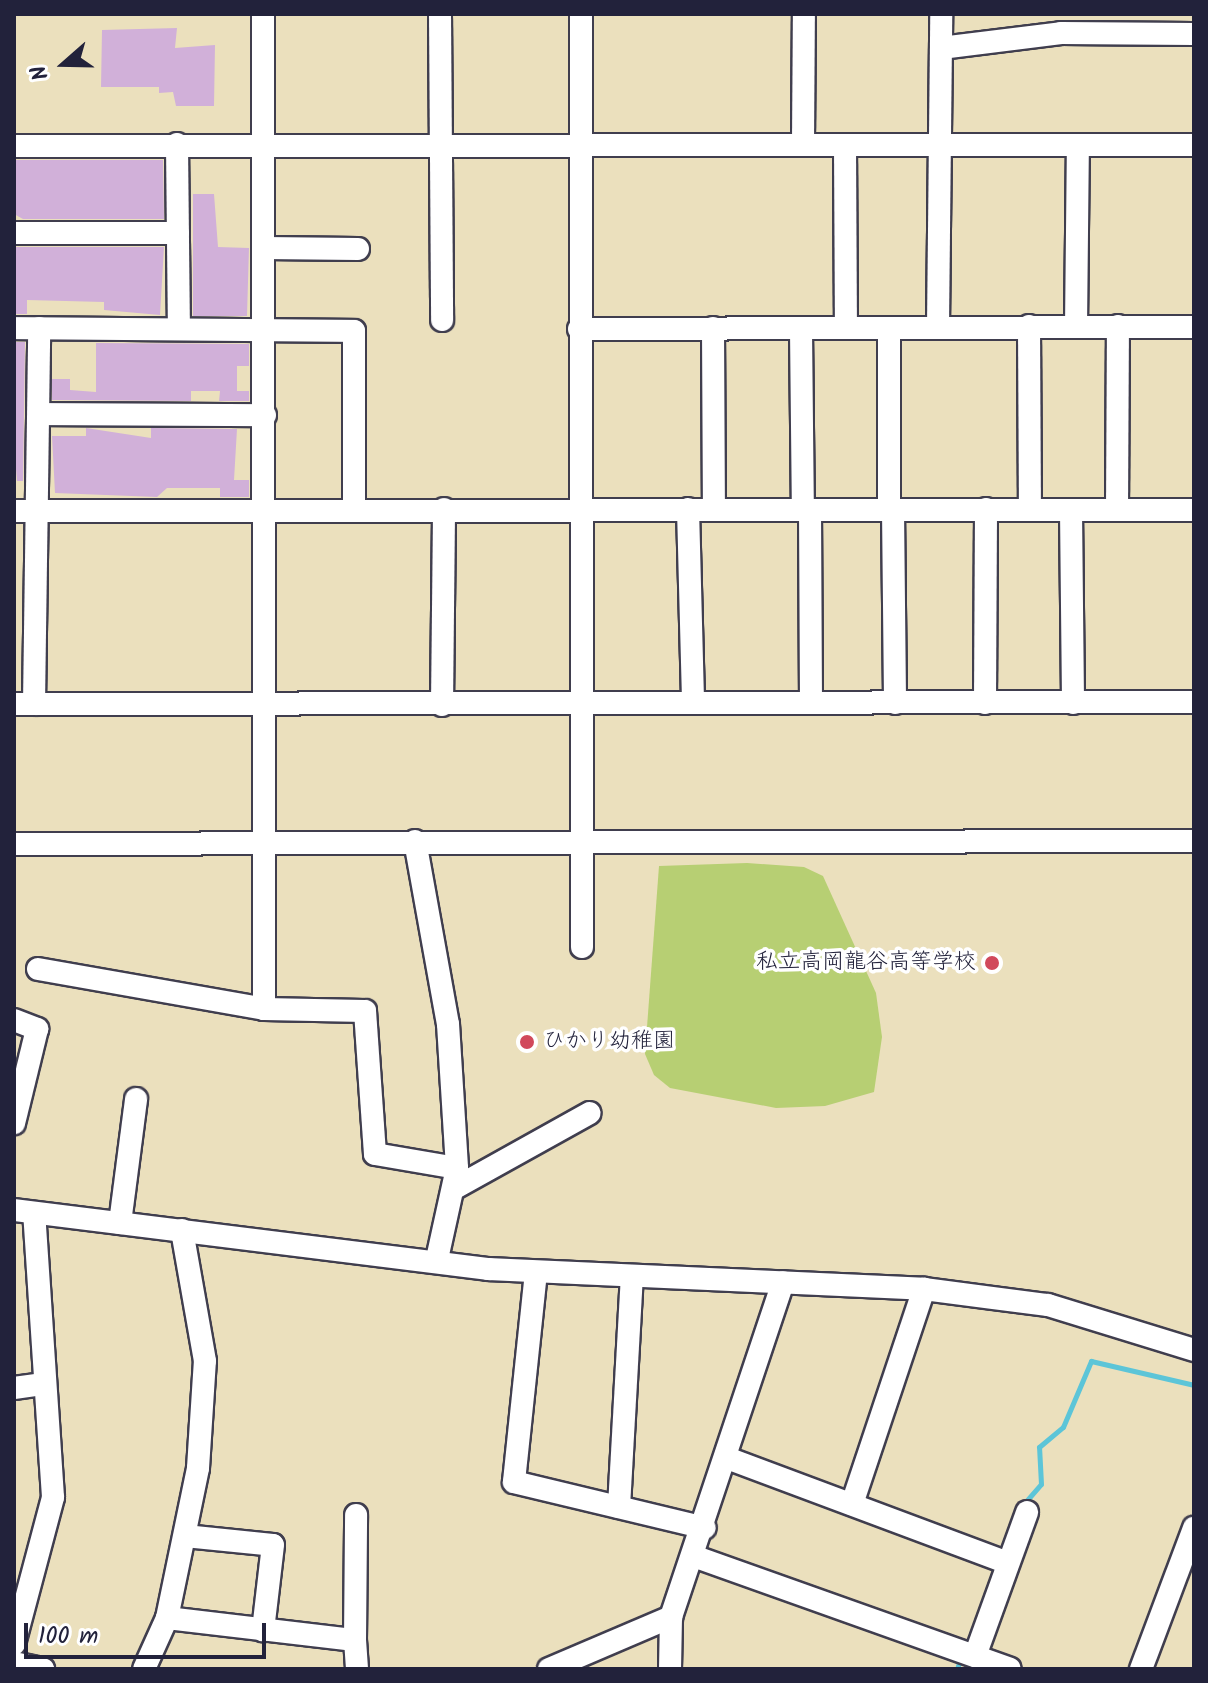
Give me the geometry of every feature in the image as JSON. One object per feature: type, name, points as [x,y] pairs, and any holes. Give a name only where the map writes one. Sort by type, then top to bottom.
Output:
[{"type":"street","points":[[263,14],[264,1009]]},
{"type":"street","points":[[440,14],[442,320]]},
{"type":"street","points":[[581,14],[582,947]]},
{"type":"street","points":[[803,143],[804,14]]},
{"type":"street","points":[[938,326],[941,14]]},
{"type":"street","points":[[941,48],[1061,33],[1194,34]]},
{"type":"street","points":[[177,144],[179,326]]},
{"type":"street","points":[[845,145],[846,327]]},
{"type":"street","points":[[1076,327],[1078,145]]},
{"type":"street","points":[[14,146],[1194,145]]},
{"type":"street","points":[[14,233],[178,233]]},
{"type":"street","points":[[264,248],[358,249]]},
{"type":"street","points":[[14,328],[179,326],[354,331],[354,510]]},
{"type":"street","points":[[1029,326],[1030,510]]},
{"type":"street","points":[[1117,510],[1118,326]]},
{"type":"street","points":[[579,329],[1194,327]]},
{"type":"street","points":[[39,328],[37,518],[24,704],[1194,702]]},
{"type":"street","points":[[713,328],[714,509]]},
{"type":"street","points":[[889,329],[895,703]]},
{"type":"street","points":[[801,330],[811,703]]},
{"type":"street","points":[[40,414],[265,415]]},
{"type":"street","points":[[14,511],[37,518],[265,518],[354,510],[444,516],[688,517],[714,509],[808,516],[986,516],[1030,510],[1194,510]]},
{"type":"street","points":[[1071,510],[1073,703]]},
{"type":"street","points":[[442,705],[444,516]]},
{"type":"street","points":[[985,703],[986,516]]},
{"type":"street","points":[[688,517],[693,703]]},
{"type":"street","points":[[415,841],[448,1024],[456,1178],[437,1259]]},
{"type":"street","points":[[14,844],[1194,841]]},
{"type":"street","points":[[38,969],[264,1009],[365,1011],[375,1154],[456,1178],[590,1113]]},
{"type":"street","points":[[14,1020],[37,1029],[15,1128]]},
{"type":"street","points":[[120,1223],[136,1099]]},
{"type":"street","points":[[14,1644],[53,1497],[44,1384],[24,1212],[536,1272],[924,1289],[1048,1305],[1194,1350]]},
{"type":"street","points":[[144,1669],[167,1618],[185,1536],[205,1361],[182,1230]]},
{"type":"street","points":[[536,1272],[514,1482],[705,1528]]},
{"type":"street","points":[[619,1507],[632,1276]]},
{"type":"street","points":[[670,1669],[671,1617],[696,1557],[783,1282]]},
{"type":"street","points":[[852,1504],[924,1289]]},
{"type":"street","points":[[14,1388],[44,1384]]},
{"type":"street","points":[[727,1458],[1008,1563]]},
{"type":"street","points":[[975,1656],[1027,1512]]},
{"type":"street","points":[[356,1515],[357,1669]]},
{"type":"street","points":[[1141,1669],[1194,1528]]},
{"type":"street","points":[[185,1536],[273,1545],[263,1630]]},
{"type":"street","points":[[696,1557],[950,1661],[975,1656],[1010,1669]]},
{"type":"street","points":[[549,1669],[671,1617]]},
{"type":"street","points":[[167,1618],[355,1640]]},
{"type":"street","points":[[14,1663],[43,1669]]},
{"type":"green space","points":[[747,863],[804,867],[823,876],[876,993],[882,1037],[874,1092],[825,1106],[776,1108],[670,1088],[654,1075],[645,1054],[659,866]]},
{"type":"building","points":[[177,28],[175,48],[215,45],[214,106],[176,106],[173,92],[159,93],[159,87],[101,87],[102,30]]},
{"type":"building","points":[[14,160],[163,160],[164,219],[23,219],[14,214]]},
{"type":"building","points":[[193,194],[214,194],[218,247],[249,248],[247,316],[193,316]]},
{"type":"building","points":[[14,247],[164,247],[160,315],[104,310],[104,302],[27,300],[27,314],[14,314]]},
{"type":"building","points":[[14,342],[25,342],[23,481],[17,481],[14,446]]},
{"type":"building","points":[[96,343],[249,344],[249,366],[237,366],[237,391],[249,391],[249,401],[219,401],[220,391],[191,391],[191,401],[52,400],[52,379],[70,379],[70,390],[96,392]]},
{"type":"building","points":[[86,428],[151,438],[151,428],[237,429],[234,480],[249,480],[249,497],[220,497],[220,488],[167,488],[157,497],[55,493],[52,436],[86,436]]},
{"type":"waterway","points":[[1021,1507],[1041,1484],[1039,1447],[1063,1427],[1091,1361],[1194,1385]]},
{"type":"waterway","points":[[957,1669],[961,1657]]},
{"type":"place","name":"私立高岡龍谷高等学校","points":[[992,963]]},
{"type":"place","name":"ひかり幼稚園","points":[[527,1042]]}]
